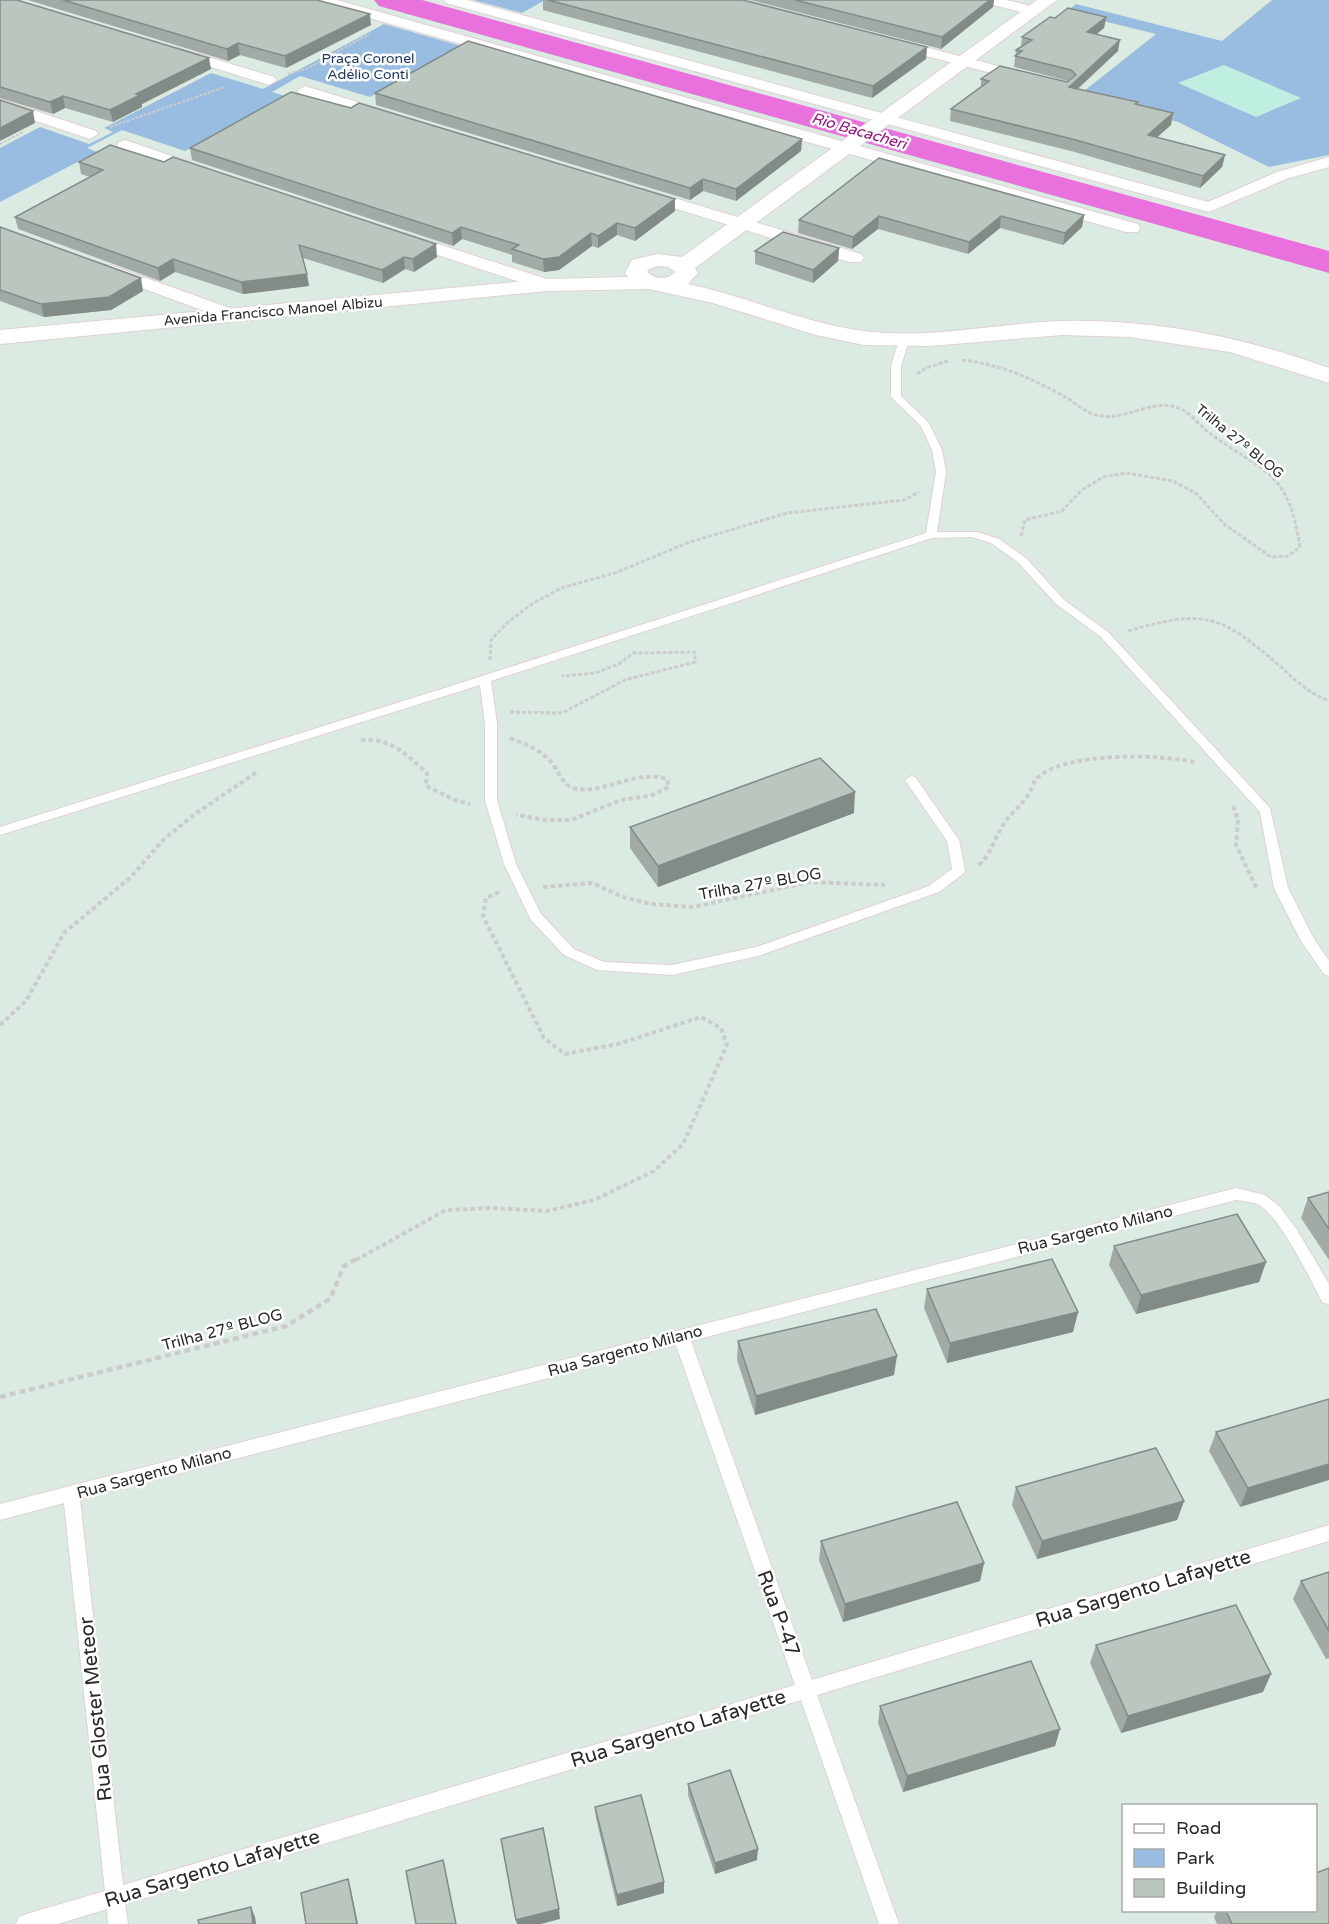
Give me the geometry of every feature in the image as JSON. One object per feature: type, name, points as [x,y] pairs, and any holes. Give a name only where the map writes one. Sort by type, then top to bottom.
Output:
[{"type":"street","points":[[321,0],[850,144],[1132,228]]},
{"type":"street","points":[[451,0],[883,120],[1209,207],[1283,175],[1329,162]]},
{"type":"street","points":[[990,0],[1040,5]]},
{"type":"street","name":"Avenida Francisco Manoel Albizu","points":[[652,273],[676,283],[686,269],[742,224],[1040,5]]},
{"type":"street","points":[[884,41],[1041,81]]},
{"type":"street","points":[[166,49],[269,80]]},
{"type":"street","points":[[304,91],[405,122]]},
{"type":"street","points":[[0,104],[90,134]]},
{"type":"street","points":[[125,145],[213,175]]},
{"type":"street","points":[[630,189],[855,258]]},
{"type":"street","name":"Avenida Francisco Manoel Albizu","points":[[0,337],[652,273],[742,224]]},
{"type":"street","points":[[391,233],[546,285]]},
{"type":"street","points":[[88,262],[232,315]]},
{"type":"street","points":[[686,269],[728,301]]},
{"type":"street","points":[[652,273],[728,301],[829,332],[867,339],[904,340],[1052,329],[1125,330],[1226,345],[1292,362],[1329,376]]},
{"type":"lane","points":[[904,340],[896,366],[894,389],[896,397],[925,425],[937,450],[941,472],[934,500],[931,534]]},
{"type":"lane","points":[[0,831],[485,680],[931,534],[973,534],[995,542],[1022,560],[1060,602],[1104,634],[1266,811],[1281,888],[1308,941],[1329,971]]},
{"type":"lane","points":[[485,680],[491,724],[491,800],[510,864],[536,917],[569,952],[602,967],[672,970],[758,951],[934,889],[959,870],[953,840],[911,780]]},
{"type":"lane","name":"Rua Sargento Milano","points":[[0,1512],[1236,1194],[1265,1202],[1279,1216],[1329,1298]]},
{"type":"lane","name":"Rua P-47","points":[[681,1336],[889,1924]]},
{"type":"lane","name":"Rua Gloster Meteor","points":[[71,1494],[118,1924]]},
{"type":"lane","name":"Rua Sargento Lafayette","points":[[27,1924],[1329,1533]]},
{"type":"path","points":[[90,134],[222,87],[269,80],[308,68],[394,20]]},
{"type":"path","name":"Trilha 27º BLOG","points":[[894,389],[926,368],[952,360],[962,360],[981,362],[1016,371],[1054,390],[1094,415],[1113,418],[1153,404],[1173,406],[1190,412],[1199,424],[1218,440],[1250,459],[1278,482],[1294,519],[1300,546],[1288,556],[1271,557],[1224,524],[1197,494],[1173,481],[1126,473],[1103,477],[1082,489],[1062,510],[1025,520],[1020,538],[1022,560]]},
{"type":"path","points":[[1104,634],[1134,631],[1165,620],[1197,618],[1225,624],[1248,639],[1311,694],[1329,701]]},
{"type":"path","points":[[975,868],[984,861],[1002,825],[1029,795],[1037,777],[1055,766],[1077,761],[1148,756],[1184,758],[1203,766]]},
{"type":"path","points":[[1230,798],[1238,820],[1236,845],[1260,894]]},
{"type":"path","name":"Trilha 27º BLOG","points":[[0,1397],[286,1326],[330,1299],[344,1266],[446,1210],[492,1208],[546,1211],[594,1200],[654,1171],[683,1144],[727,1045],[721,1028],[701,1017],[609,1048],[565,1054],[544,1038],[483,916],[486,898],[503,890],[592,882],[623,897],[651,904],[693,907],[810,882],[887,885]]},
{"type":"green space","points":[[473,0],[545,0],[522,13]]},
{"type":"green space","points":[[1272,0],[1329,0],[1329,155],[1269,167],[1178,122],[1079,95],[1156,34],[1066,12],[1076,4],[1222,41]]},
{"type":"green space","name":"Praça Coronel Adélio Conti","points":[[384,24],[461,46],[370,97],[300,76],[272,92],[285,96],[185,151],[122,130],[87,148],[97,152],[0,202],[0,148],[40,127],[89,144],[113,132],[104,128],[211,73],[263,89]]},
{"type":"sand","points":[[1224,65],[1301,98],[1256,117],[1178,83]]},
{"type":"building","points":[[0,0],[17,0],[209,58],[136,94],[140,95],[110,110],[63,96],[50,102],[0,87]]},
{"type":"building","points":[[63,0],[317,0],[370,14],[285,56],[238,43],[227,49]]},
{"type":"building","points":[[548,0],[743,0],[927,47],[873,86]]},
{"type":"building","points":[[795,0],[990,0],[942,37]]},
{"type":"building","points":[[1068,8],[1106,17],[1087,32],[1120,40],[1069,87],[1138,102],[1135,104],[1173,113],[1148,135],[1225,155],[1203,176],[1072,139],[951,109],[989,81],[981,79],[1000,66],[1067,82],[1076,75],[1071,70],[1015,56],[1022,51],[1016,50],[1032,40],[1022,37],[1050,17],[1055,18]]},
{"type":"building","points":[[468,41],[802,139],[736,189],[703,179],[690,188],[375,93]]},
{"type":"building","points":[[291,92],[351,108],[359,103],[675,199],[635,228],[617,223],[598,236],[591,233],[559,257],[543,259],[512,249],[519,245],[461,227],[452,233],[190,148]]},
{"type":"building","points":[[0,100],[33,111],[0,128]]},
{"type":"building","points":[[110,145],[164,162],[173,157],[436,244],[413,259],[404,257],[382,270],[299,245],[307,274],[241,282],[173,259],[158,268],[15,217],[103,170],[79,162]]},
{"type":"building","points":[[879,158],[1084,215],[1065,233],[1001,216],[969,242],[879,216],[853,237],[799,220]]},
{"type":"building","points":[[0,227],[141,278],[109,297],[41,304],[0,290]]},
{"type":"building","points":[[783,232],[839,248],[813,270],[755,251]]},
{"type":"building","points":[[820,758],[855,792],[658,866],[630,827]]},
{"type":"building","points":[[1329,1192],[1329,1229],[1308,1198]]},
{"type":"building","points":[[1237,1214],[1266,1262],[1141,1295],[1114,1246]]},
{"type":"building","points":[[1052,1259],[1078,1312],[950,1343],[927,1289]]},
{"type":"building","points":[[876,1309],[897,1356],[756,1396],[738,1341]]},
{"type":"building","points":[[1329,1399],[1329,1464],[1248,1488],[1216,1432]]},
{"type":"building","points":[[1156,1448],[1184,1501],[1042,1541],[1016,1487]]},
{"type":"building","points":[[957,1502],[984,1563],[845,1604],[821,1541]]},
{"type":"building","points":[[1329,1572],[1329,1631],[1301,1581]]},
{"type":"building","points":[[1236,1605],[1271,1674],[1128,1716],[1096,1645]]},
{"type":"building","points":[[1031,1661],[1060,1729],[907,1776],[880,1706]]},
{"type":"building","points":[[730,1770],[758,1849],[715,1863],[688,1784]]},
{"type":"building","points":[[641,1795],[664,1882],[617,1895],[595,1807]]},
{"type":"building","points":[[543,1828],[559,1909],[516,1920],[501,1839]]},
{"type":"building","points":[[443,1860],[456,1924],[416,1924],[406,1871]]},
{"type":"building","points":[[1329,1868],[1329,1924],[1232,1924],[1226,1912],[1317,1912],[1317,1873]]},
{"type":"building","points":[[348,1879],[357,1924],[306,1924],[301,1893]]},
{"type":"building","points":[[251,1907],[253,1924],[199,1924],[198,1920]]},
{"type":"waterway","name":"Rio Bacacheri","points":[[389,0],[1329,262]]}]
